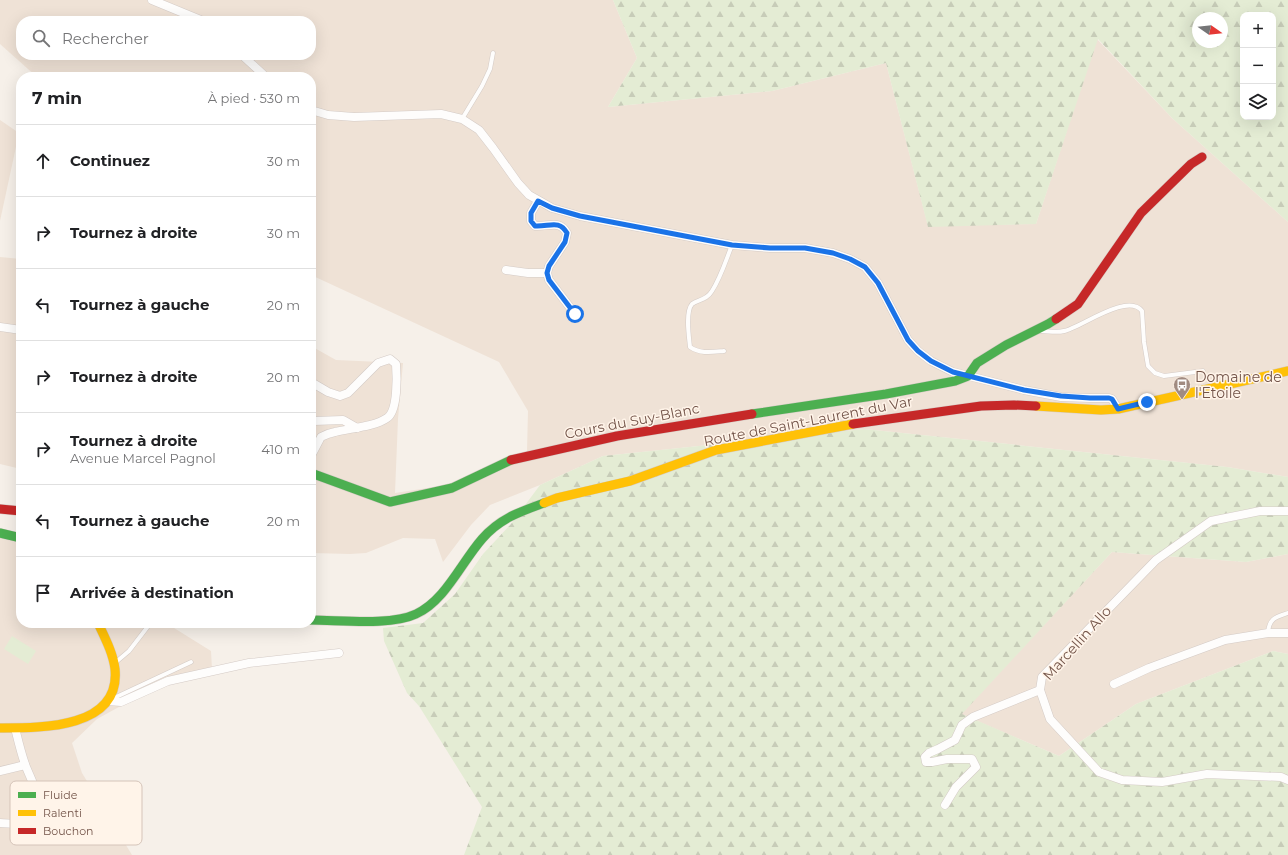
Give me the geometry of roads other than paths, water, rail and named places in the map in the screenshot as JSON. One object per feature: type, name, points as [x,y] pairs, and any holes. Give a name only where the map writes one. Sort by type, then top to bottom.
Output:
[{"type":"main road","points":[[968,376],[977,363],[1006,345],[1048,324],[1078,304],[1140,212],[1191,164],[1202,157]]},
{"type":"main road","name":"Route de Saint-Laurent du Var","points":[[316,620],[384,621],[399,620],[417,614],[432,605],[482,539],[503,520],[519,512],[557,498],[630,482],[716,450],[869,421],[967,408],[1014,405],[1084,410],[1118,409],[1288,371]]},
{"type":"main road","name":"Cours du Suy-Blanc","points":[[316,475],[390,502],[452,488],[510,460],[617,436],[762,412],[886,394],[955,381],[968,376]]},
{"type":"main road","points":[[0,509],[16,511]]},
{"type":"main road","points":[[0,533],[16,537]]},
{"type":"main road","points":[[0,728],[68,724],[98,712],[113,693],[115,682],[114,664],[100,628]]},
{"type":"street","points":[[152,0],[191,16]]},
{"type":"street","points":[[247,60],[261,72]]},
{"type":"street","points":[[316,111],[328,115],[354,117],[441,114],[462,119],[479,130],[518,183],[529,195],[552,208],[580,216],[732,245],[770,248],[805,248],[833,253],[850,259],[865,267],[878,283],[908,340],[918,351],[931,361],[953,372],[1024,390],[1061,396],[1109,398],[1112,399],[1118,409]]},
{"type":"street","points":[[538,201],[531,213],[531,221],[535,226],[556,224],[563,227],[567,233],[565,242],[549,266],[547,273],[549,280],[575,314]]},
{"type":"street","points":[[506,270],[528,273],[547,273]]},
{"type":"street","points":[[0,327],[16,329]]},
{"type":"street","points":[[316,385],[328,392],[340,396],[348,393],[378,363],[390,359],[396,364],[396,394],[388,418],[375,423],[334,432],[321,437],[316,446]]},
{"type":"street","points":[[316,421],[343,420],[357,428]]},
{"type":"street","name":"Marcellin Allo","points":[[1288,511],[1260,511],[1211,521],[1156,560],[1042,677],[1040,690],[1050,719],[1099,772],[1122,780],[1162,782],[1207,774],[1281,777],[1288,780]]},
{"type":"street","points":[[1114,684],[1149,668],[1225,640],[1268,633],[1288,633]]},
{"type":"street","points":[[105,704],[121,702],[168,681],[249,663],[339,653]]},
{"type":"street","points":[[945,805],[956,788],[976,767],[972,759],[947,759],[926,762],[925,757],[929,753],[955,740],[962,725],[973,717],[1040,690]]},
{"type":"street","points":[[15,728],[25,765],[31,781]]},
{"type":"street","points":[[0,771],[25,765]]},
{"type":"street","points":[[0,823],[10,823]]},
{"type":"lane","points":[[462,119],[482,86],[490,69],[493,53]]},
{"type":"lane","points":[[724,351],[695,351],[690,347],[688,321],[690,309],[693,304],[705,298],[712,291],[723,270],[732,245]]},
{"type":"lane","points":[[1033,332],[1064,331],[1096,316],[1121,307],[1137,307],[1142,311],[1144,342],[1148,366],[1155,374],[1164,376],[1204,372]]},
{"type":"lane","points":[[1268,633],[1268,625],[1274,618],[1288,613]]},
{"type":"lane","points":[[114,664],[129,651],[147,628]]},
{"type":"lane","points":[[105,704],[191,662]]},
{"type":"place","name":"Domaine de l'Etoile","points":[[1182,400]]}]
